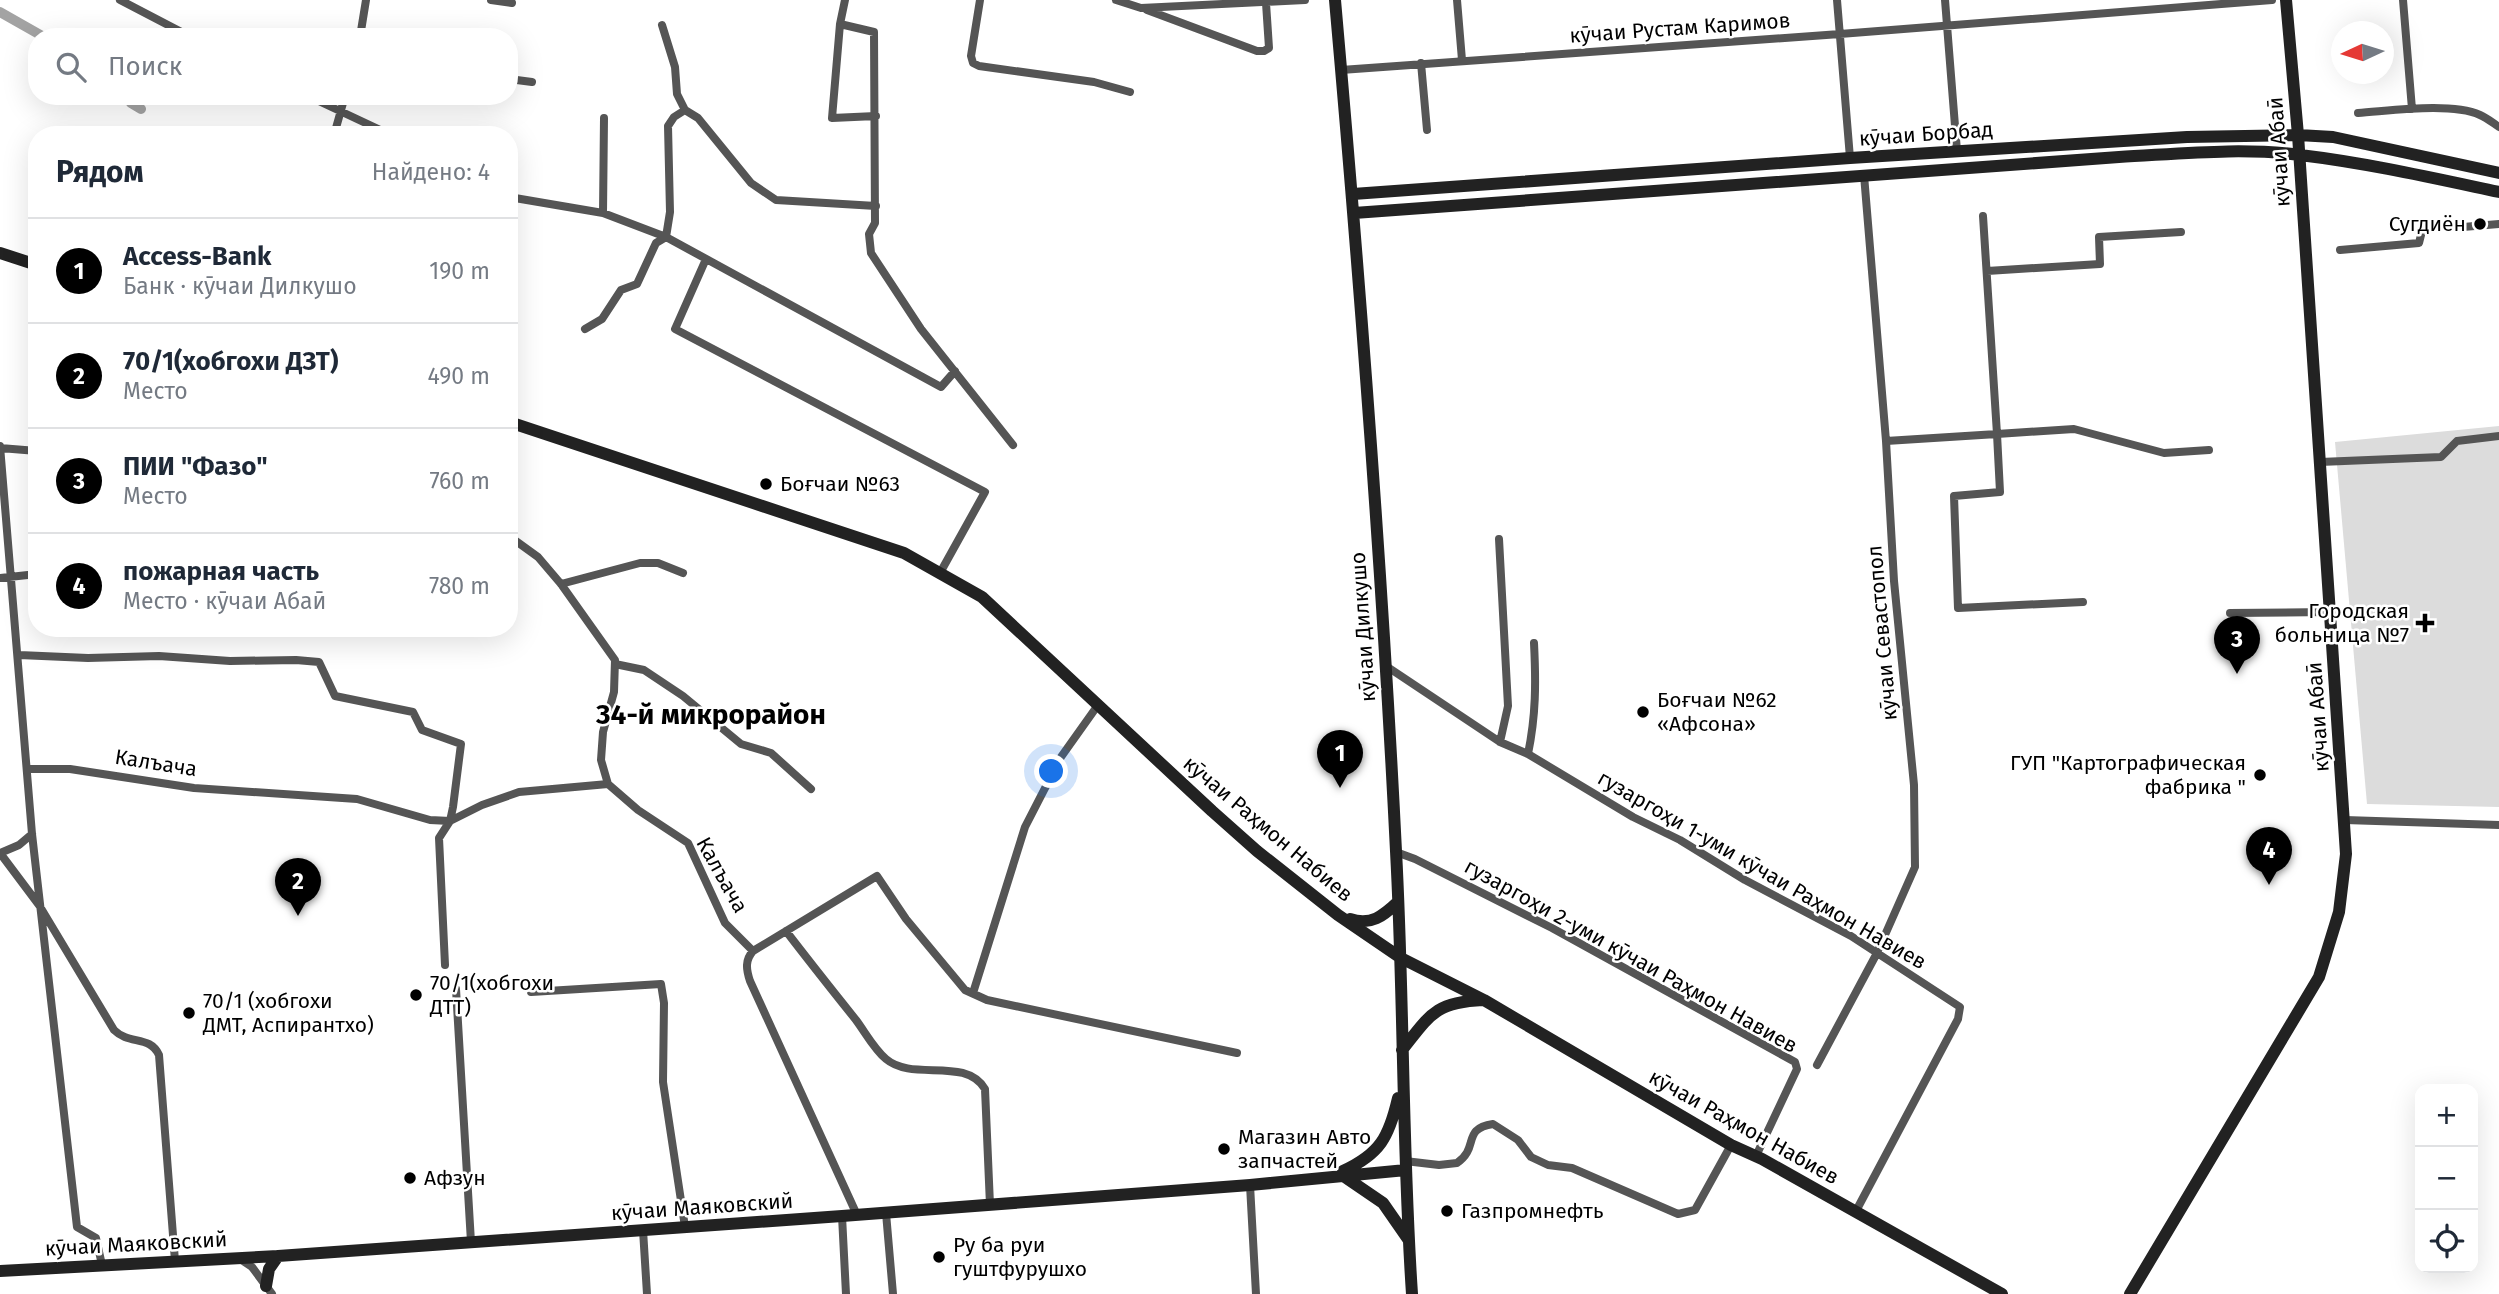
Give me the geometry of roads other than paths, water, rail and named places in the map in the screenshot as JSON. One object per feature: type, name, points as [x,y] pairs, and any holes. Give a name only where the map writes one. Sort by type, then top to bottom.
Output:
[{"type":"main road","name":"кӯчаи Дилкушо","points":[[1335,0],[1353,194],[1386,666],[1401,958],[1402,1081],[1412,1294]]},
{"type":"main road","name":"кӯчаи Абаӣ","points":[[2130,1294],[2319,978],[2339,912],[2346,854],[2298,135],[2286,0]]},
{"type":"main road","name":"кӯчаи Борбад","points":[[1353,194],[2187,137],[2333,137],[2499,173]]},
{"type":"main road","name":"кӯчаи Борбад","points":[[1354,212],[2119,157],[2234,152],[2299,155],[2369,165],[2499,192]]},
{"type":"main road","points":[[0,253],[28,262]]},
{"type":"main road","name":"кӯчаи Раҳмон Набиев","points":[[518,425],[904,553],[982,597],[1230,827],[1338,915],[1401,958],[1484,1000],[1731,1145],[1756,1156],[2002,1294]]},
{"type":"main road","points":[[1338,915],[1360,922],[1373,921],[1398,902]]},
{"type":"main road","points":[[1402,1050],[1428,1017],[1443,1006],[1461,1001],[1484,1000]]},
{"type":"main road","points":[[1402,1081],[1391,1127],[1379,1147],[1358,1164],[1338,1175],[1383,1203],[1408,1239]]},
{"type":"main road","name":"кӯчаи Маяковский","points":[[0,1271],[237,1258],[886,1213],[1251,1185],[1405,1165]]},
{"type":"main road","points":[[269,1290],[269,1269],[278,1255]]},
{"type":"street","points":[[120,0],[174,28]]},
{"type":"street","points":[[361,28],[366,0]]},
{"type":"street","points":[[491,0],[512,3]]},
{"type":"street","points":[[845,0],[840,24],[832,118],[876,116]]},
{"type":"street","points":[[981,0],[971,56],[973,63],[1094,82],[1130,92]]},
{"type":"street","points":[[1118,0],[1257,51],[1269,48],[1266,3]]},
{"type":"street","points":[[1141,8],[1177,4],[1305,0]]},
{"type":"street","points":[[1457,0],[1462,60]]},
{"type":"street","points":[[1837,0],[1850,158]]},
{"type":"street","points":[[1945,0],[1957,151]]},
{"type":"street","name":"кӯчаи Рустам Каримов","points":[[1341,70],[2272,0]]},
{"type":"street","points":[[2403,0],[2412,109]]},
{"type":"street","points":[[840,24],[874,32],[876,223],[869,234],[871,253],[921,329],[1013,444]]},
{"type":"street","points":[[662,25],[675,66],[677,94],[685,110],[698,118],[751,183],[776,200],[876,205]]},
{"type":"street","points":[[1421,63],[1427,130]]},
{"type":"street","points":[[518,80],[532,82]]},
{"type":"street","points":[[325,105],[371,126]]},
{"type":"street","points":[[337,126],[343,105]]},
{"type":"street","points":[[2358,113],[2412,109],[2463,110],[2480,115],[2499,127]]},
{"type":"street","points":[[585,329],[602,319],[621,290],[636,284],[656,243],[666,237],[670,212],[668,125],[685,110]]},
{"type":"street","points":[[603,213],[604,118]]},
{"type":"street","name":"кӯчаи Севастопол","points":[[1817,1065],[1877,953],[1915,867],[1914,785],[1894,581],[1886,442],[1864,176]]},
{"type":"street","points":[[518,199],[603,213],[666,237],[940,387],[955,371]]},
{"type":"street","points":[[1983,216],[2000,492],[1954,496],[1958,608],[2083,602]]},
{"type":"street","points":[[2340,250],[2419,243],[2424,223],[2463,227],[2499,224]]},
{"type":"street","points":[[1987,271],[2100,264],[2099,237],[2181,232]]},
{"type":"street","points":[[706,259],[675,329],[985,492],[940,573]]},
{"type":"street","points":[[1886,442],[2074,429],[2164,453],[2208,450]]},
{"type":"street","points":[[2320,462],[2441,457],[2457,441],[2499,436]]},
{"type":"street","points":[[28,450],[0,447],[32,834],[78,1227],[96,1238],[102,1265]]},
{"type":"street","points":[[1499,539],[1508,706],[1500,742]]},
{"type":"street","points":[[450,821],[482,805],[519,792],[608,784],[601,760],[603,732],[614,692],[615,660],[561,584],[538,557],[518,543]]},
{"type":"street","points":[[561,584],[640,563],[658,563],[683,573]]},
{"type":"street","points":[[0,578],[28,576]]},
{"type":"street","points":[[2230,613],[2330,612]]},
{"type":"street","points":[[1528,754],[1537,694],[1534,643]]},
{"type":"street","points":[[19,655],[89,658],[159,656],[230,661],[319,662],[335,696],[413,712],[422,730],[461,744],[450,821],[439,838],[445,965]]},
{"type":"street","points":[[615,664],[644,670],[683,696],[741,744],[771,753],[811,789]]},
{"type":"street","name":"гузаргоҳи 1-уми кӯчаи Раҳмон Навиев","points":[[1386,666],[1500,742],[1528,754],[1633,817],[1680,840],[1702,856],[1877,953],[1960,1007],[1856,1211]]},
{"type":"street","points":[[973,993],[1025,827],[1060,757],[1098,705]]},
{"type":"street","name":"Калъача","points":[[28,769],[69,769],[194,788],[357,799],[429,820],[450,821]]},
{"type":"street","name":"Калъача","points":[[608,784],[638,810],[688,843],[725,923],[753,951]]},
{"type":"street","points":[[2345,820],[2499,825]]},
{"type":"street","points":[[32,834],[19,845],[0,853],[39,905],[114,1030],[122,1038],[149,1042],[159,1055],[175,1261]]},
{"type":"street","name":"гузаргоҳи 2-уми кӯчаи Раҳмон Навиев","points":[[1396,852],[1552,928],[1795,1062],[1797,1069],[1756,1156]]},
{"type":"street","points":[[857,1215],[746,969],[748,956],[753,951],[877,876],[939,961],[965,989],[987,1000],[1237,1053]]},
{"type":"street","points":[[786,931],[887,1060],[915,1070],[936,1069],[976,1077],[981,1082],[985,1089],[990,1205]]},
{"type":"street","points":[[531,992],[661,984],[664,1003],[663,1082],[685,1227]]},
{"type":"street","points":[[456,989],[471,1242]]},
{"type":"street","points":[[1405,1165],[1457,1163],[1470,1149],[1473,1132],[1479,1126],[1493,1124],[1518,1140],[1531,1157],[1548,1165],[1572,1168],[1678,1214],[1695,1210],[1731,1145]]},
{"type":"street","points":[[1251,1185],[1256,1294]]},
{"type":"street","points":[[886,1213],[893,1294]]},
{"type":"street","points":[[842,1216],[846,1294]]},
{"type":"street","points":[[643,1230],[647,1294]]},
{"type":"street","points":[[237,1258],[252,1267],[269,1290]]},
{"type":"waterway","points":[[0,12],[28,28]]},
{"type":"waterway","points":[[134,105],[141,109]]},
{"type":"place","name":"Сугдиён","points":[[2480,224]]},
{"type":"place","name":"Боғчаи №63","points":[[766,484]]},
{"type":"place","name":"Городская больница №7","points":[[2425,623]]},
{"type":"place","name":"ПИИ \"Фазо\"","points":[[2237,674]]},
{"type":"place","name":"Боғчаи №62 «Афсона»","points":[[1643,712]]},
{"type":"place","name":"ГУП \"Картографическая фабрика \"","points":[[2260,775]]},
{"type":"place","name":"Access-Bank","points":[[1340,788]]},
{"type":"place","name":"пожарная часть","points":[[2269,885]]},
{"type":"place","name":"70/1(хобгохи ДЗТ)","points":[[298,916]]},
{"type":"place","name":"70/1(хобгохи ДТТ)","points":[[416,995]]},
{"type":"place","name":"70/1 (хобгохи ДМТ, Аспирантхо)","points":[[189,1013]]},
{"type":"place","name":"Магазин Авто запчастей","points":[[1224,1149]]},
{"type":"place","name":"Афзун","points":[[410,1178]]},
{"type":"place","name":"Газпромнефть","points":[[1447,1211]]},
{"type":"place","name":"Ру ба руи гуштфурушхо","points":[[939,1257]]},
{"type":"district","name":"34-й микрорайон","points":[[711,714]]}]
